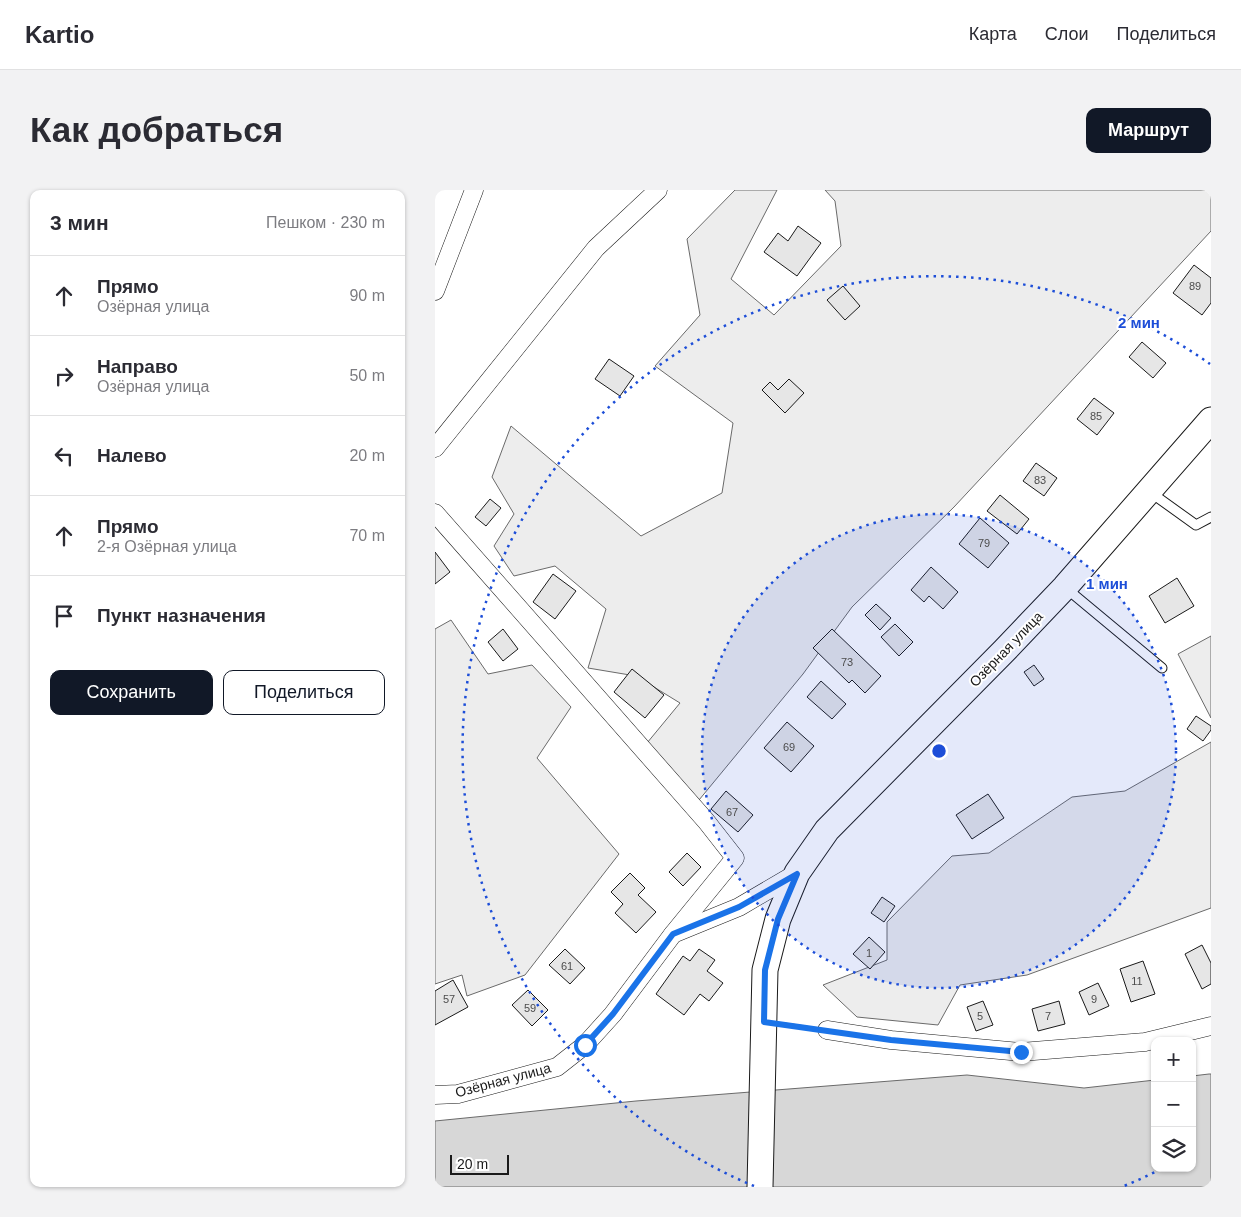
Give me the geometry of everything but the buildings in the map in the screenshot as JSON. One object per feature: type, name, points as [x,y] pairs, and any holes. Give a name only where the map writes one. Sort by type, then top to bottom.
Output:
[{"type":"street","points":[[435,291],[474,190]]},
{"type":"street","points":[[435,448],[596,248],[658,190]]},
{"type":"street","name":"Озёрная улица","points":[[760,1187],[765,970],[778,919],[797,874],[827,830],[1065,587],[1211,420]]},
{"type":"street","points":[[435,513],[706,821],[735,858],[673,934]]},
{"type":"street","name":"Озёрная улица","points":[[435,1094],[458,1094],[557,1067],[585,1045],[613,1014],[673,934],[739,907],[797,874]]},
{"type":"street","points":[[827,1030],[891,1040],[1021,1052],[1145,1042],[1211,1026]]},
{"type":"lane","points":[[1150,492],[1196,525],[1211,517]]},
{"type":"lane","points":[[1065,587],[1162,668]]},
{"type":"path","points":[[764,1022],[827,1030]]},
{"type":"shaded area","points":[[735,190],[777,190],[731,279],[774,315],[841,246],[835,201],[825,190],[1211,190],[1211,231],[954,507],[852,607],[803,674],[699,800],[647,743],[680,703],[636,676],[588,668],[606,609],[555,566],[514,576],[494,546],[514,514],[492,477],[511,426],[641,536],[722,493],[733,423],[655,366],[700,315],[687,239]]},
{"type":"shaded area","points":[[451,620],[488,674],[532,665],[571,707],[537,758],[619,854],[525,975],[467,996],[462,975],[435,984],[435,629]]},
{"type":"shaded area","points":[[1211,636],[1211,718],[1178,654]]},
{"type":"shaded area","points":[[1211,742],[1211,908],[1027,975],[960,985],[938,1025],[857,1017],[823,985],[887,960],[887,922],[952,856],[989,853],[1072,797],[1125,791]]},
{"type":"shaded area","points":[[1211,1074],[1211,1187],[435,1187],[435,1121],[636,1101],[967,1075],[1084,1088],[1151,1080],[1151,1172],[1196,1172],[1196,1076]]},
{"type":"route","points":[[585,1045],[613,1014],[673,934],[739,907],[797,874],[778,919],[765,970],[764,1022],[891,1040],[1021,1052]]}]
